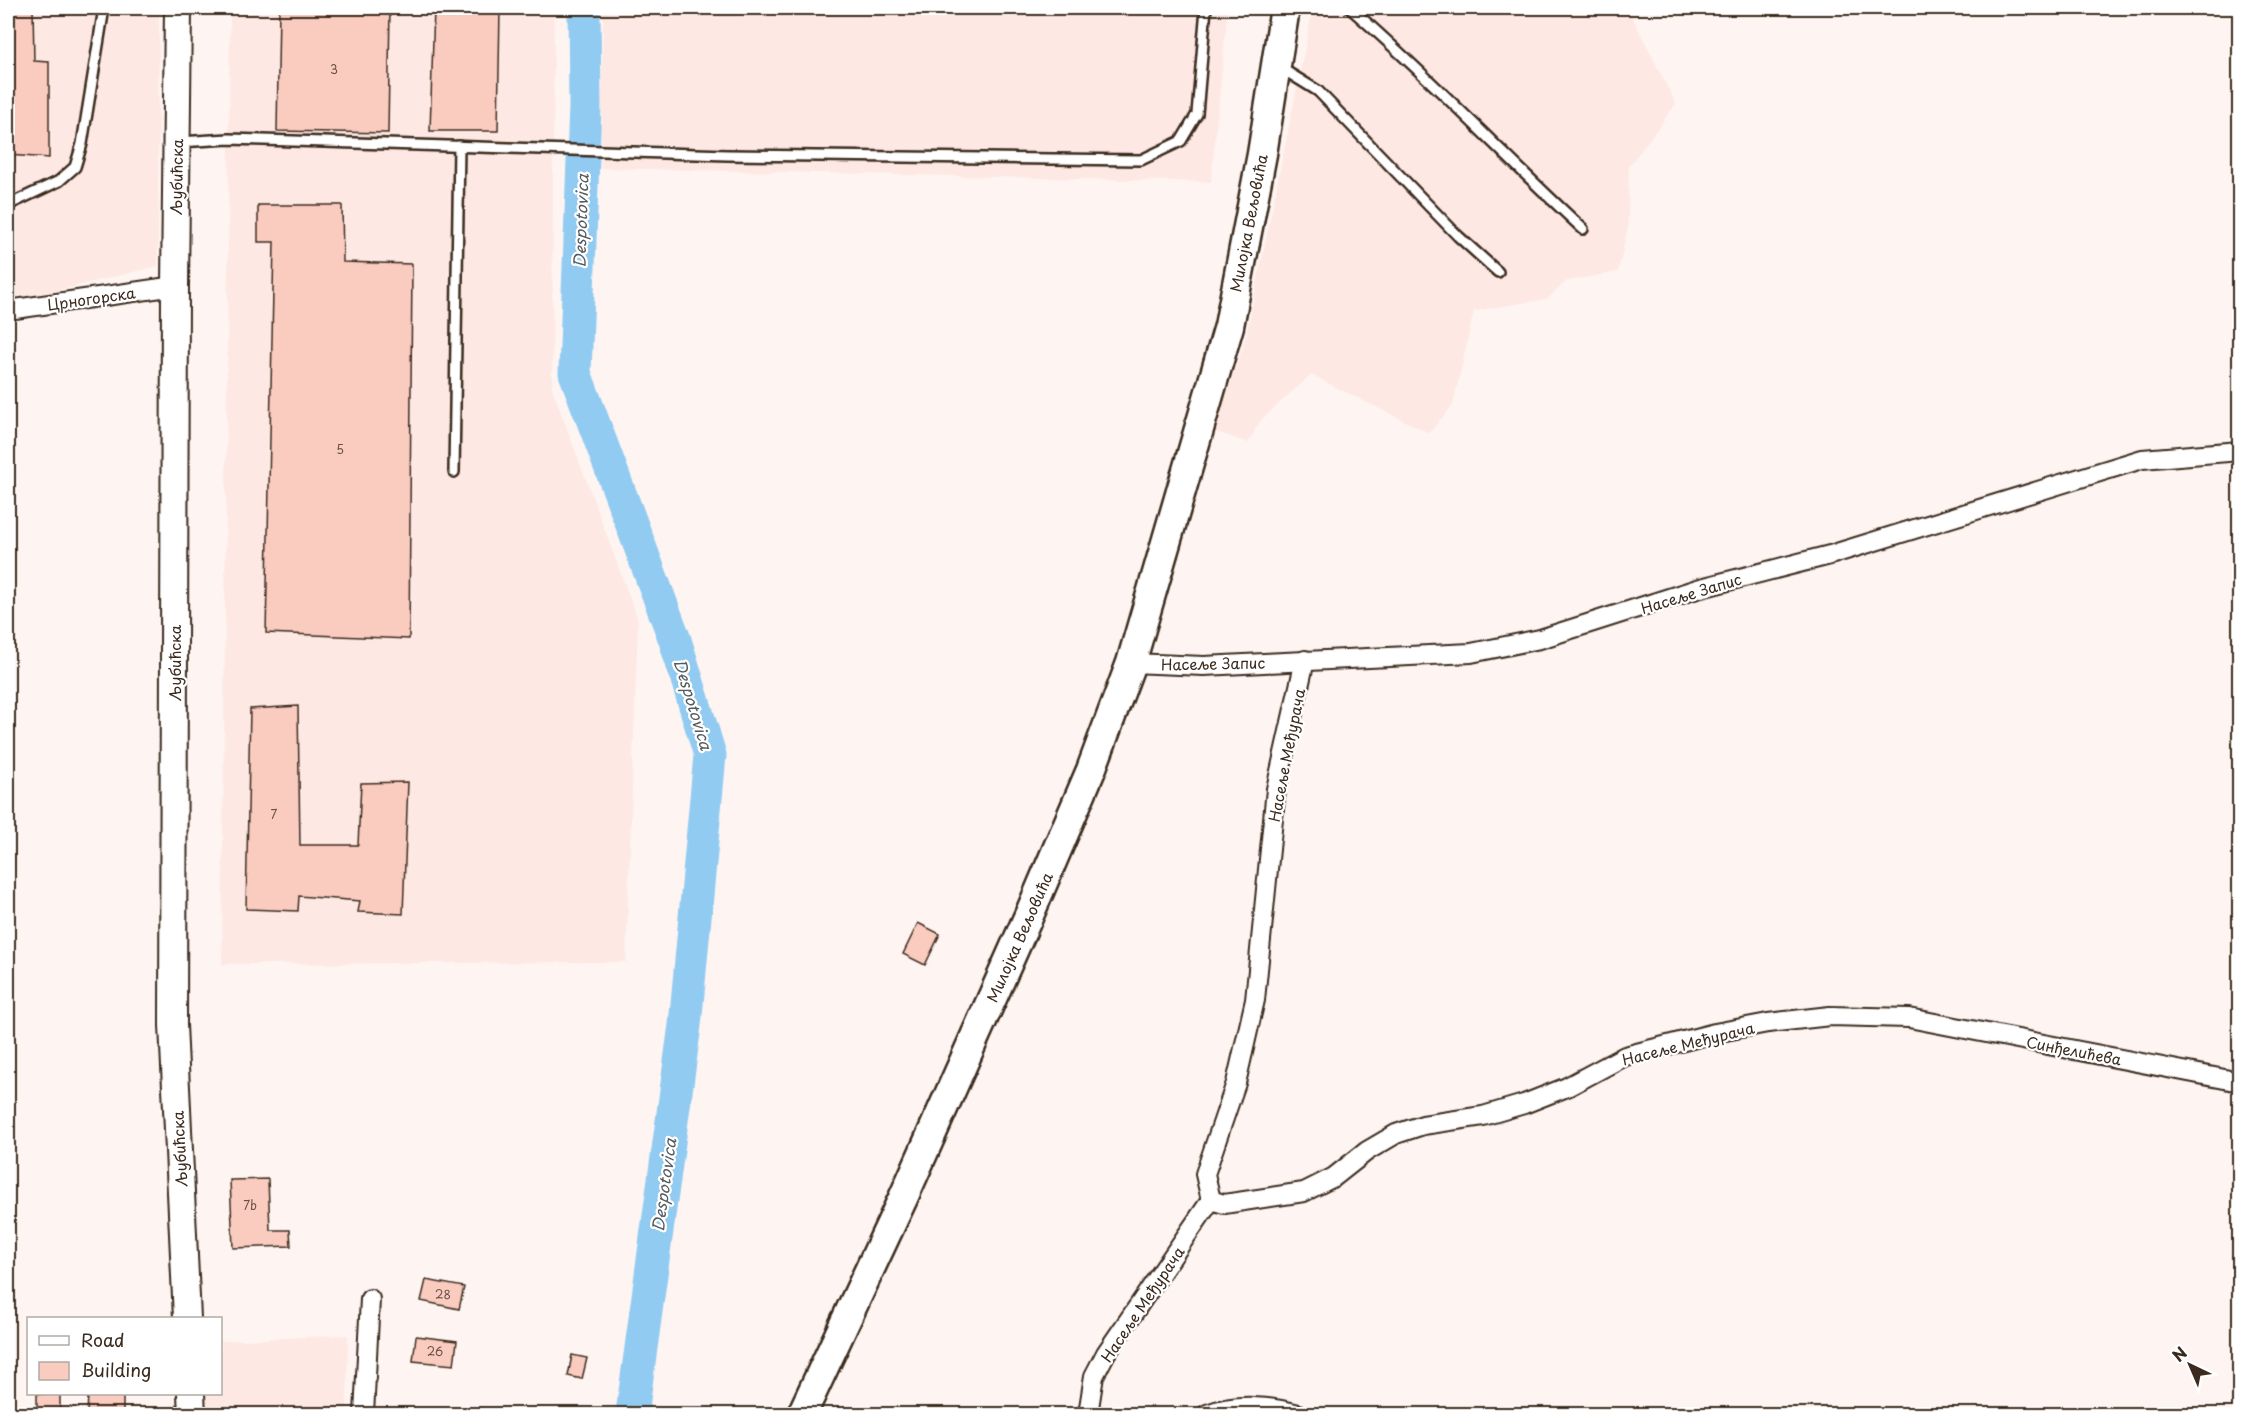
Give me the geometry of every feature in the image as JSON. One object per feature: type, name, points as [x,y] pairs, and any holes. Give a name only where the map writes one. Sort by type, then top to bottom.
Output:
[{"type":"main road","name":"Милојка Вељовића","points":[[802,1414],[904,1196],[1034,904],[1091,770],[1131,663],[1229,326],[1260,165],[1274,64],[1285,8]]},
{"type":"street","name":"Љубићска","points":[[178,8],[173,1025],[187,1317]]},
{"type":"street","name":"Црногорска","points":[[8,310],[175,286]]},
{"type":"street","name":"Насеље Запис","points":[[1131,663],[1204,666],[1471,653],[1540,639],[1697,589],[1830,555],[2142,459],[2240,451]]},
{"type":"street","name":"Насеље Међурача","points":[[1088,1414],[1094,1376],[1107,1353],[1211,1200],[1205,1174],[1236,1083],[1255,1000],[1276,789],[1305,660]]},
{"type":"street","name":"Насеље Међурача","points":[[1211,1200],[1224,1204],[1304,1192],[1334,1177],[1367,1151],[1396,1134],[1423,1125],[1483,1116],[1524,1104],[1567,1087],[1625,1056],[1715,1033],[1768,1023],[1830,1016],[1909,1018]]},
{"type":"street","name":"Синђелићева","points":[[1909,1018],[2240,1082]]},
{"type":"street","points":[[364,1414],[370,1299]]},
{"type":"street","points":[[191,1395],[192,1414]]},
{"type":"street","points":[[1207,1414],[1222,1408],[1267,1407],[1299,1414]]},
{"type":"lane","points":[[8,205],[59,181],[75,166],[82,144],[104,8]]},
{"type":"lane","points":[[176,142],[229,139],[727,155],[1141,160],[1181,141],[1197,114],[1206,8]]},
{"type":"lane","points":[[1350,8],[1401,51],[1522,173],[1583,229]]},
{"type":"lane","points":[[1274,64],[1318,91],[1458,236],[1498,272]]},
{"type":"lane","points":[[454,472],[459,146]]},
{"type":"shaded area","points":[[8,8],[159,8],[158,266],[51,292],[8,298]]},
{"type":"shaded area","points":[[230,8],[554,8],[552,388],[638,620],[626,962],[222,964]]},
{"type":"shaded area","points":[[603,8],[1228,8],[1211,182],[601,168]]},
{"type":"shaded area","points":[[1313,8],[1628,8],[1676,104],[1629,166],[1628,227],[1618,272],[1567,281],[1547,299],[1474,311],[1453,405],[1429,433],[1311,375],[1261,420],[1248,443],[1214,431],[1246,337]]},
{"type":"shaded area","points":[[348,1335],[347,1414],[206,1414],[206,1395],[222,1395],[222,1341]]},
{"type":"building","points":[[8,8],[33,8],[34,61],[49,62],[49,158],[8,155]]},
{"type":"building","points":[[279,8],[390,8],[388,133],[277,131]]},
{"type":"building","points":[[434,8],[500,8],[498,131],[430,131]]},
{"type":"building","points":[[258,205],[342,205],[343,262],[412,264],[409,639],[266,633],[274,242],[258,242]]},
{"type":"building","points":[[298,706],[300,845],[358,845],[361,783],[408,782],[403,914],[358,912],[360,901],[299,896],[298,911],[246,909],[250,709]]},
{"type":"building","points":[[918,923],[940,934],[925,965],[903,954]]},
{"type":"building","points":[[268,1179],[270,1230],[290,1230],[291,1246],[233,1248],[230,1180]]},
{"type":"building","points":[[426,1280],[464,1287],[459,1309],[421,1301]]},
{"type":"building","points":[[416,1336],[457,1341],[454,1365],[413,1361]]},
{"type":"building","points":[[572,1355],[587,1358],[582,1379],[568,1376]]},
{"type":"building","points":[[37,1395],[60,1395],[60,1414],[37,1414]]},
{"type":"building","points":[[88,1395],[123,1395],[123,1414],[87,1414]]},
{"type":"waterway","name":"Despotovica","points":[[584,8],[585,106],[575,373],[675,640],[710,755],[685,1025],[632,1414]]}]
